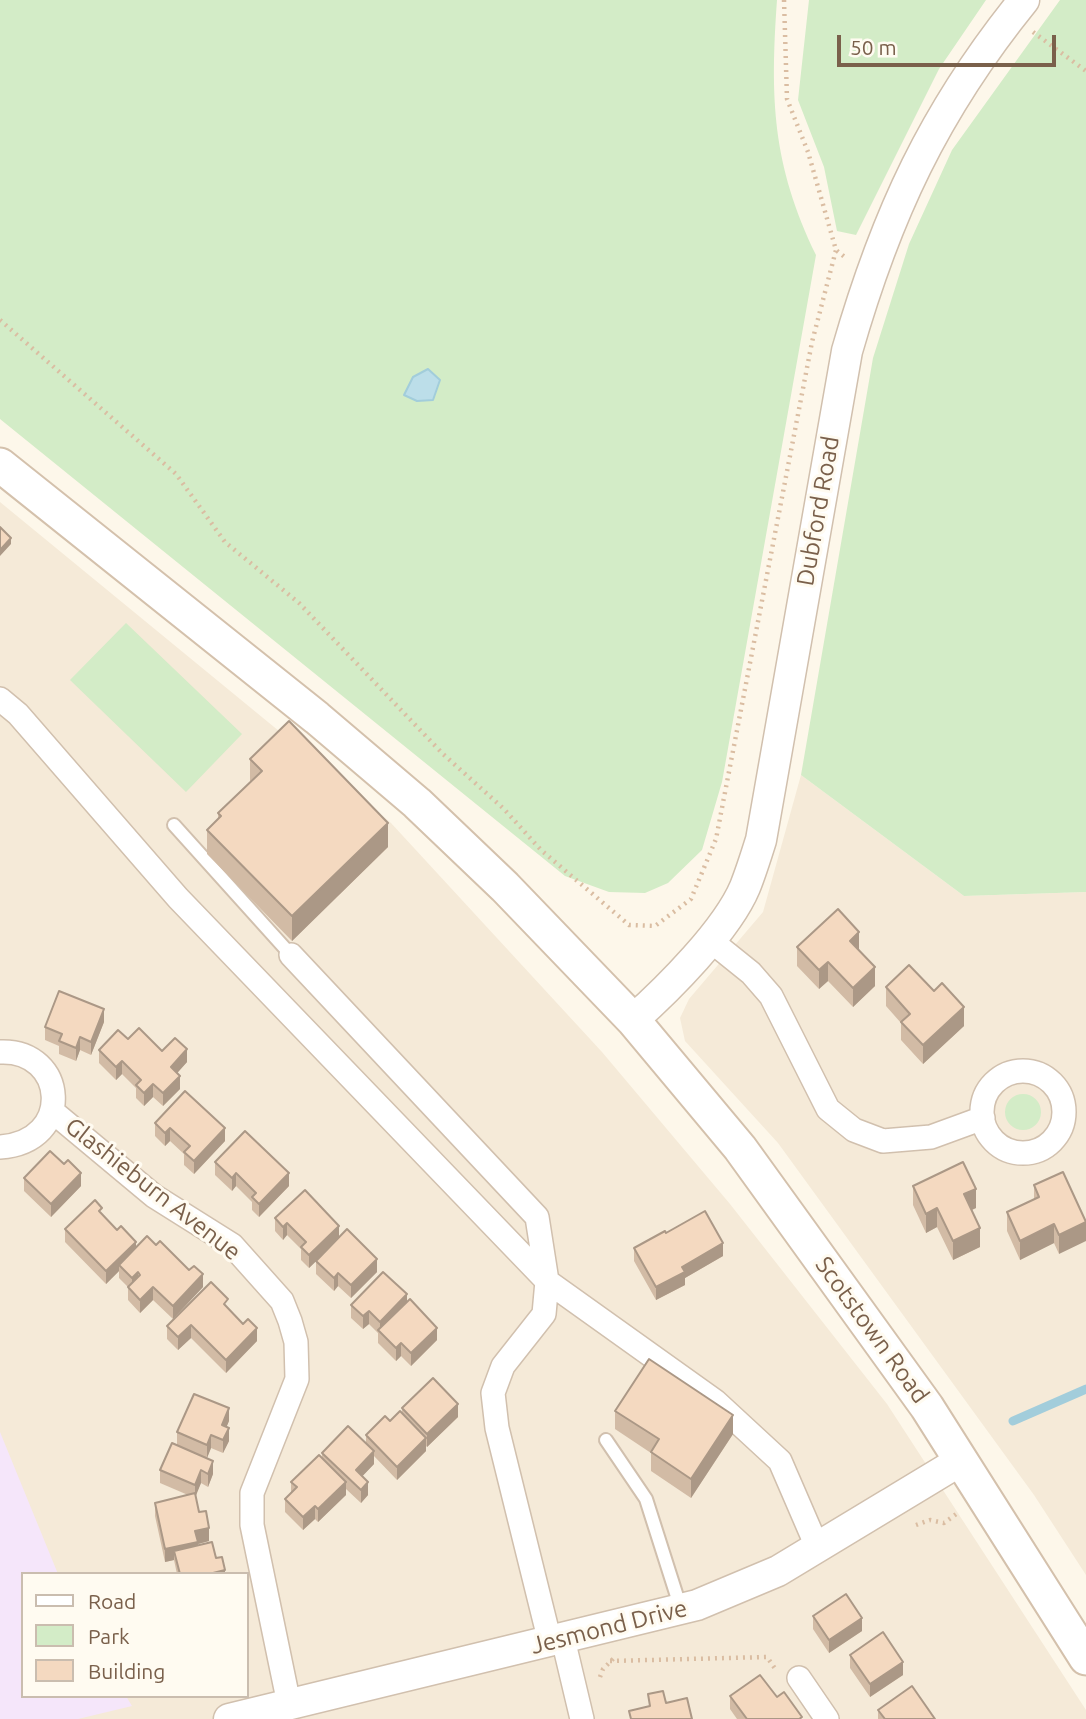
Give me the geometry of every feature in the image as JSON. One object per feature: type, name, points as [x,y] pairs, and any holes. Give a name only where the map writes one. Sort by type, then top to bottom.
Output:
[{"type":"main road","name":"Scotstown Road","points":[[0,465],[317,718],[417,803],[514,896],[633,1020],[740,1148],[927,1406],[1086,1658]]},
{"type":"street","name":"Dubford Road","points":[[633,1020],[660,996],[710,940],[744,890],[761,841],[847,351],[869,276],[926,143],[1017,8]]},
{"type":"street","points":[[0,699],[18,714],[178,898],[547,1281],[715,1401],[780,1461],[818,1549]]},
{"type":"street","points":[[710,940],[751,973],[771,996],[828,1109],[854,1130],[883,1141],[931,1137],[983,1118]]},
{"type":"street","points":[[291,956],[349,1020],[532,1208],[540,1226],[547,1281],[544,1314],[503,1366],[492,1393],[497,1429],[582,1719]]},
{"type":"street","name":"Glashieburn Avenue","points":[[0,1052],[27,1056],[40,1066],[49,1080],[53,1095],[52,1111],[45,1127],[33,1139],[17,1146],[0,1147]]},
{"type":"street","name":"Glashieburn Avenue","points":[[52,1111],[154,1196],[232,1245],[282,1301],[290,1321],[296,1342],[297,1379],[252,1493],[252,1525],[289,1704]]},
{"type":"street","name":"Jesmond Drive","points":[[229,1719],[681,1609],[778,1571],[960,1461]]},
{"type":"street","points":[[799,1678],[827,1719]]},
{"type":"lane","points":[[174,825],[291,956]]},
{"type":"lane","points":[[606,1440],[646,1499],[681,1609]]},
{"type":"path","points":[[0,320],[176,474],[225,542],[299,603],[443,754],[504,809],[541,850],[629,925],[654,926],[691,899],[716,839],[812,342],[836,250],[808,152],[787,99],[784,0]]},
{"type":"path","points":[[1017,8],[1086,71]]},
{"type":"path","points":[[836,250],[869,276]]},
{"type":"path","points":[[609,1661],[767,1657],[783,1679],[799,1678]]},
{"type":"shaded area","points":[[0,502],[391,823],[602,1052],[730,1204],[887,1404],[1086,1710],[1086,1719],[0,1719]]},
{"type":"shaded area","points":[[801,775],[964,896],[1086,892],[1086,1575],[1034,1495],[778,1143],[685,1041],[680,1018],[689,999],[763,912]]},
{"type":"shaded area","points":[[0,1432],[57,1572],[21,1572],[21,1698],[127,1698],[132,1706],[78,1719],[0,1719]]},
{"type":"green space","points":[[0,0],[777,0],[774,68],[777,130],[790,191],[816,255],[722,782],[702,850],[668,883],[645,893],[609,892],[565,876],[0,419]]},
{"type":"green space","points":[[809,0],[986,0],[939,69],[856,235],[837,231],[824,167],[798,100]]},
{"type":"green space","points":[[1060,0],[1086,0],[1086,892],[964,896],[801,775],[873,358],[909,244],[952,150]]},
{"type":"green space","points":[[126,623],[242,734],[186,792],[70,680]]},
{"type":"green space","points":[[1023,1094],[1036,1099],[1041,1112],[1036,1125],[1023,1130],[1010,1125],[1005,1112],[1010,1099]]},
{"type":"water","points":[[428,369],[440,380],[433,400],[417,401],[404,395],[413,377]]},
{"type":"building","points":[[0,527],[11,538],[0,550]]},
{"type":"building","points":[[289,721],[388,823],[292,916],[207,830],[221,816],[218,813],[262,771],[250,759]]},
{"type":"building","points":[[838,909],[859,932],[850,941],[875,967],[853,988],[828,962],[819,970],[797,947]]},
{"type":"building","points":[[909,965],[934,991],[942,983],[964,1007],[923,1045],[901,1022],[910,1014],[886,987]]},
{"type":"building","points":[[59,991],[104,1009],[91,1042],[80,1037],[76,1048],[59,1041],[62,1034],[45,1027]]},
{"type":"building","points":[[139,1028],[162,1051],[175,1038],[187,1049],[171,1067],[180,1076],[163,1093],[153,1084],[144,1093],[136,1085],[141,1080],[122,1061],[116,1067],[99,1050],[118,1030],[128,1039]]},
{"type":"building","points":[[185,1091],[225,1128],[194,1161],[184,1152],[190,1146],[170,1128],[165,1133],[155,1123]]},
{"type":"building","points":[[245,1131],[289,1173],[259,1204],[252,1197],[256,1193],[236,1173],[232,1178],[215,1162]]},
{"type":"building","points":[[50,1151],[64,1164],[68,1160],[81,1173],[51,1204],[24,1178]]},
{"type":"building","points":[[963,1162],[976,1189],[964,1194],[980,1228],[953,1241],[937,1208],[926,1214],[913,1186]]},
{"type":"building","points":[[1063,1172],[1086,1222],[1059,1235],[1054,1224],[1020,1241],[1007,1212],[1039,1197],[1034,1185]]},
{"type":"building","points":[[305,1190],[339,1226],[309,1255],[301,1247],[306,1242],[287,1223],[283,1227],[275,1218]]},
{"type":"building","points":[[95,1200],[102,1208],[99,1211],[117,1230],[121,1226],[136,1242],[106,1271],[65,1229]]},
{"type":"building","points":[[705,1211],[723,1243],[682,1267],[685,1272],[656,1287],[634,1248]]},
{"type":"building","points":[[347,1229],[377,1259],[351,1285],[338,1273],[334,1278],[316,1261]]},
{"type":"building","points":[[147,1236],[156,1245],[160,1241],[189,1270],[194,1266],[203,1274],[173,1306],[153,1287],[140,1300],[128,1287],[140,1275],[138,1272],[132,1278],[119,1265]]},
{"type":"building","points":[[383,1272],[407,1294],[380,1322],[369,1311],[363,1316],[351,1305]]},
{"type":"building","points":[[211,1282],[228,1299],[224,1304],[243,1324],[248,1319],[257,1328],[226,1360],[191,1325],[178,1337],[167,1326]]},
{"type":"building","points":[[410,1299],[437,1328],[411,1353],[401,1343],[396,1348],[378,1330]]},
{"type":"building","points":[[649,1359],[733,1415],[691,1479],[651,1452],[659,1439],[615,1411]]},
{"type":"building","points":[[433,1378],[458,1404],[427,1434],[402,1408]]},
{"type":"building","points":[[194,1394],[229,1408],[222,1425],[229,1428],[223,1440],[211,1435],[207,1445],[177,1432]]},
{"type":"building","points":[[400,1411],[426,1438],[397,1467],[366,1435],[385,1416],[390,1421]]},
{"type":"building","points":[[348,1426],[374,1451],[356,1470],[368,1482],[361,1490],[322,1453]]},
{"type":"building","points":[[172,1443],[213,1461],[208,1474],[201,1470],[195,1485],[160,1470]]},
{"type":"building","points":[[319,1455],[346,1482],[318,1509],[315,1506],[303,1517],[285,1499],[297,1487],[291,1482]]},
{"type":"building","points":[[195,1493],[199,1512],[206,1511],[209,1528],[195,1531],[198,1542],[165,1549],[155,1503]]},
{"type":"building","points":[[212,1542],[216,1558],[222,1557],[225,1570],[179,1572],[174,1551]]},
{"type":"building","points":[[846,1594],[862,1618],[829,1640],[813,1616]]},
{"type":"building","points":[[883,1632],[903,1662],[870,1684],[850,1655]]},
{"type":"building","points":[[760,1675],[777,1697],[784,1692],[802,1717],[747,1719],[730,1696]]},
{"type":"building","points":[[912,1686],[935,1719],[885,1719],[878,1710]]},
{"type":"building","points":[[663,1691],[666,1703],[687,1698],[692,1719],[631,1719],[629,1711],[650,1706],[648,1694]]},
{"type":"waterway","points":[[1013,1421],[1086,1389]]}]
